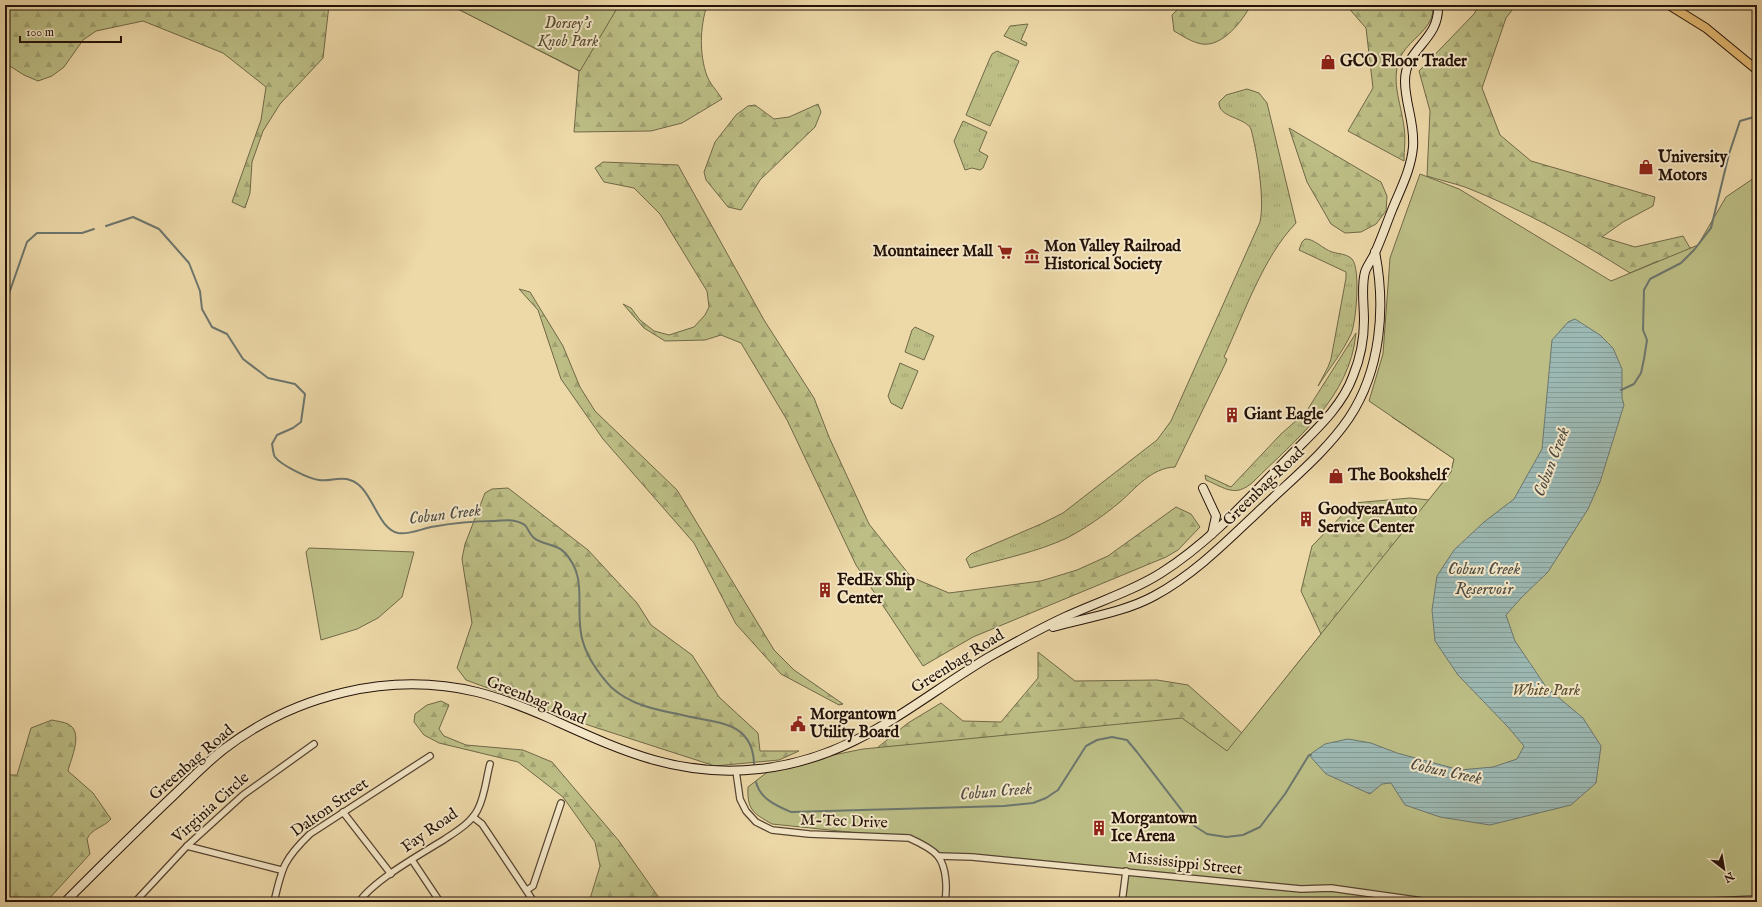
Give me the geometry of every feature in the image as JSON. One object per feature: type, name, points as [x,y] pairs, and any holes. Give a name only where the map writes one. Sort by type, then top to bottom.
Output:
[{"type":"main road","name":"Greenbag Road","points":[[65,902],[150,818],[223,750],[251,731],[279,715],[321,698],[369,687],[418,685],[450,687],[496,697],[640,757],[666,764],[691,768],[736,771],[758,770],[801,762],[828,754],[849,744],[886,725],[985,660],[1034,633],[1064,617],[1132,589],[1157,575],[1211,536],[1324,421],[1343,397],[1352,378],[1358,359],[1364,325],[1363,286],[1365,273],[1408,170],[1413,152],[1412,121],[1406,91],[1406,70],[1415,53],[1431,34],[1436,25],[1440,10],[1438,5]]},
{"type":"main road","points":[[1669,5],[1706,28],[1757,70]]},
{"type":"main road","name":"Greenbag Road","points":[[1034,633],[1140,602],[1163,591],[1222,546],[1337,434],[1349,418],[1364,391],[1376,353],[1380,313],[1379,269],[1375,252]]},
{"type":"main road","points":[[1203,488],[1216,516],[1211,536]]},
{"type":"street","name":"Virginia Circle","points":[[135,902],[187,846],[243,795],[314,744]]},
{"type":"street","name":"Dalton Street","points":[[274,902],[281,870],[294,849],[306,838],[343,812],[430,756]]},
{"type":"street","name":"Fay Road","points":[[359,902],[369,891],[391,874],[460,829],[473,817],[481,800],[490,764]]},
{"type":"street","name":"M-Tec Drive","points":[[736,771],[740,799],[746,811],[756,822],[765,827],[782,832],[909,838],[919,842],[938,856]]},
{"type":"street","points":[[527,890],[534,886],[561,803]]},
{"type":"street","points":[[343,812],[391,874]]},
{"type":"street","points":[[473,817],[482,824],[534,902]]},
{"type":"street","points":[[187,846],[281,870]]},
{"type":"street","points":[[938,856],[945,878],[947,892],[946,902]]},
{"type":"street","name":"Mississippi Street","points":[[938,856],[959,856],[1126,871],[1301,889],[1331,888],[1430,902]]},
{"type":"street","points":[[412,860],[440,902]]},
{"type":"street","points":[[1122,902],[1126,871]]},
{"type":"street","points":[[1688,902],[1757,899]]},
{"type":"green space","points":[[5,5],[329,5],[323,58],[280,104],[263,131],[252,162],[250,193],[245,208],[232,202],[261,120],[266,87],[223,53],[143,21],[96,31],[83,40],[64,67],[52,76],[38,81],[24,75],[5,63]]},
{"type":"green space","points":[[450,5],[707,5],[701,40],[704,68],[708,79],[722,99],[682,123],[651,131],[574,132],[579,71]]},
{"type":"green space","name":"Dorsey's Knob Park","points":[[450,5],[619,5],[580,71]]},
{"type":"green space","points":[[1182,5],[1251,5],[1231,32],[1210,44],[1202,44],[1174,31],[1172,15]]},
{"type":"green space","points":[[1346,5],[1428,5],[1433,12],[1428,24],[1402,54],[1396,72],[1397,90],[1405,131],[1404,161],[1348,131],[1373,88],[1366,28]]},
{"type":"green space","name":"White Park","points":[[1479,5],[1516,5],[1506,18],[1482,88],[1500,135],[1531,161],[1655,197],[1653,206],[1623,222],[1602,237],[1635,247],[1683,236],[1690,248],[1704,248],[1757,888],[877,748],[908,723],[941,703],[963,721],[1001,722],[1038,678],[1038,652],[1075,681],[1157,680],[1188,685],[1242,733],[1321,634],[1301,591],[1312,546],[1354,503],[1410,498],[1429,500],[1451,472],[1454,459],[1392,417],[1575,319],[1658,261],[1630,273],[1570,237],[1529,216],[1465,187],[1427,176],[1430,111],[1419,71],[1474,14]]},
{"type":"green space","points":[[1028,24],[1021,40],[1027,43],[1026,46],[1004,36],[1010,26]]},
{"type":"green space","points":[[997,51],[1019,61],[990,126],[966,115],[990,58],[992,54]]},
{"type":"green space","points":[[1247,89],[1259,93],[1267,103],[1296,223],[1274,252],[1255,287],[1224,357],[1227,359],[1226,362],[1175,467],[1166,468],[1151,475],[1107,512],[1088,526],[1067,538],[1032,551],[970,568],[966,559],[971,554],[1063,513],[1157,440],[1171,421],[1260,222],[1262,201],[1261,189],[1256,150],[1251,129],[1248,125],[1223,111],[1219,102],[1226,95]]},
{"type":"green space","points":[[818,104],[821,112],[815,127],[760,180],[741,210],[728,207],[706,180],[704,172],[715,142],[736,115],[748,106],[755,105],[774,119],[789,117]]},
{"type":"green space","points":[[963,121],[987,132],[979,151],[988,156],[983,168],[980,170],[972,168],[965,170],[954,141]]},
{"type":"green space","points":[[1289,128],[1381,182],[1387,196],[1386,211],[1376,224],[1361,232],[1345,233],[1331,224],[1307,182]]},
{"type":"green space","points":[[603,162],[678,165],[764,320],[814,398],[829,437],[869,524],[911,577],[949,593],[1041,581],[1077,570],[1108,556],[1176,507],[1191,514],[1200,527],[1178,550],[1166,557],[973,637],[923,666],[856,565],[787,420],[741,343],[721,335],[705,340],[665,341],[644,328],[623,304],[631,308],[640,320],[654,331],[669,335],[694,327],[705,315],[709,307],[707,291],[660,214],[634,188],[604,182],[595,168]]},
{"type":"green space","name":"White Park","points":[[1420,174],[1459,189],[1611,281],[1698,245],[1726,197],[1757,176],[1757,899],[1719,902],[1122,902],[1126,872],[938,856],[919,842],[897,837],[772,824],[752,810],[749,801],[748,787],[774,767],[863,749],[1182,718],[1227,751],[1451,472],[1454,459],[1369,401],[1383,354],[1390,258]]},
{"type":"green space","points":[[1305,239],[1311,240],[1332,252],[1350,257],[1355,265],[1357,284],[1355,319],[1351,334],[1340,354],[1318,386],[1331,359],[1346,272],[1299,250]]},
{"type":"green space","points":[[519,289],[530,292],[563,346],[580,387],[595,411],[677,490],[774,650],[794,670],[843,704],[839,705],[781,674],[736,624],[694,543],[603,439],[561,379],[538,310]]},
{"type":"green space","points":[[915,327],[934,336],[924,360],[905,352],[912,330]]},
{"type":"green space","points":[[1356,333],[1352,356],[1343,378],[1332,397],[1318,416],[1286,450],[1253,482],[1241,490],[1230,490],[1206,480],[1205,475],[1231,487],[1281,434],[1306,412]]},
{"type":"green space","points":[[900,363],[918,371],[902,409],[891,403],[888,396]]},
{"type":"green space","points":[[508,488],[588,550],[637,603],[651,625],[692,655],[719,697],[758,733],[760,751],[799,751],[779,760],[715,766],[591,726],[466,680],[457,668],[472,623],[462,559],[465,544],[485,493],[492,489]]},
{"type":"green space","points":[[309,548],[414,552],[402,597],[378,618],[357,629],[321,640],[306,552]]},
{"type":"green space","points":[[441,701],[449,705],[439,729],[444,736],[466,745],[523,750],[552,762],[619,841],[662,902],[589,902],[600,866],[595,842],[563,797],[518,762],[439,743],[424,735],[414,722],[415,714],[427,705]]},
{"type":"green space","points":[[52,720],[66,723],[73,728],[76,739],[74,753],[68,771],[93,793],[111,819],[89,835],[87,839],[90,854],[46,902],[5,902],[5,775],[17,775],[31,728]]},
{"type":"water","name":"Cobun Creek Reservoir","points":[[1575,319],[1600,335],[1613,348],[1622,369],[1622,398],[1624,405],[1600,482],[1588,509],[1548,572],[1506,615],[1515,641],[1546,687],[1583,718],[1601,746],[1596,783],[1571,805],[1490,825],[1440,817],[1405,805],[1391,783],[1382,784],[1370,794],[1326,774],[1309,755],[1325,744],[1348,739],[1371,743],[1397,753],[1460,770],[1493,767],[1517,759],[1524,746],[1508,727],[1458,675],[1435,641],[1432,610],[1437,576],[1454,550],[1484,522],[1514,499],[1542,449],[1552,340],[1568,322]]},
{"type":"waterway","name":"Cobun Creek","points":[[1621,390],[1634,384],[1641,373],[1647,340],[1643,330],[1644,290],[1650,279],[1681,263],[1694,250],[1711,228],[1729,154],[1740,121],[1754,117],[1757,119]]},
{"type":"waterway","name":"Cobun Creek","points":[[106,226],[133,217],[159,229],[189,263],[200,291],[202,309],[212,327],[227,334],[243,359],[268,378],[295,384],[305,394],[301,422],[293,428],[277,435],[272,444],[274,456],[278,460],[296,471],[314,479],[346,479],[358,484],[364,491],[384,524],[391,530],[398,533],[415,532],[431,527],[455,523],[510,520],[523,524],[534,538],[561,549],[572,562],[577,573],[579,584],[579,619],[583,642],[594,666],[611,687],[618,693],[644,706],[719,722],[730,726],[739,731],[747,739],[752,750],[754,764]]},
{"type":"waterway","name":"Cobun Creek","points":[[5,305],[27,242],[37,233],[82,233],[94,229]]},
{"type":"waterway","name":"Cobun Creek","points":[[756,782],[758,788],[765,797],[791,812],[1004,806],[1033,803],[1046,798],[1058,790],[1086,746],[1097,740],[1112,737],[1127,740],[1193,825],[1207,834],[1226,837],[1243,835],[1260,827],[1285,794],[1309,755],[1311,755]]},
{"type":"place","name":"GCO Floor Trader","points":[[1328,62]]},
{"type":"place","name":"University Motors","points":[[1646,167]]},
{"type":"place","name":"Mountaineer Mall","points":[[1005,252]]},
{"type":"place","name":"Mon Valley Railroad Historical Society","points":[[1032,256]]},
{"type":"place","name":"Giant Eagle","points":[[1232,415]]},
{"type":"place","name":"The Bookshelf","points":[[1336,476]]},
{"type":"place","name":"GoodyearAuto Service Center","points":[[1306,519]]},
{"type":"place","name":"FedEx Ship Center","points":[[825,590]]},
{"type":"place","name":"Morgantown Utility Board","points":[[798,724]]},
{"type":"place","name":"Morgantown Ice Arena","points":[[1099,828]]}]
